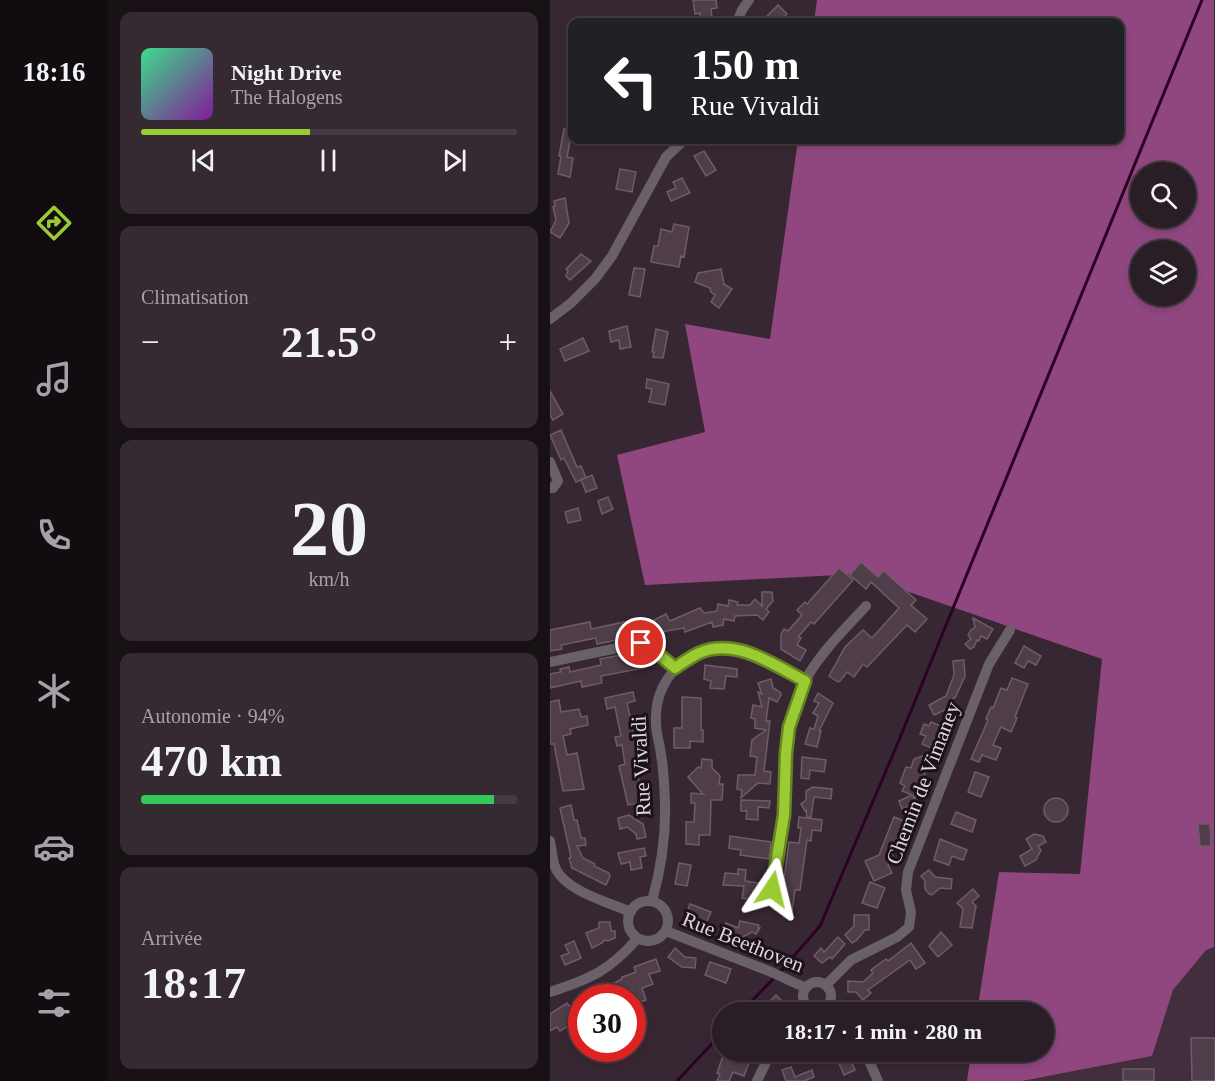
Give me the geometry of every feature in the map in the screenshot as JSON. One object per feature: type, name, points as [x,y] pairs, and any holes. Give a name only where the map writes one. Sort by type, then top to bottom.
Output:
[{"type":"street","points":[[739,18],[749,0]]},
{"type":"street","points":[[550,319],[571,303],[612,256],[666,157],[680,144]]},
{"type":"street","points":[[550,462],[558,481],[553,488],[550,488]]},
{"type":"street","points":[[772,889],[784,815],[789,727],[805,681],[833,642],[866,606]]},
{"type":"street","name":"Chemin de Vimaney","points":[[826,986],[851,960],[897,937],[908,927],[911,912],[906,890],[908,872],[989,664],[1010,630]]},
{"type":"street","points":[[550,662],[641,643],[649,646],[675,668]]},
{"type":"street","name":"Rue Vivaldi","points":[[652,901],[662,850],[665,803],[662,756],[655,723],[658,696],[675,668],[700,653],[723,648],[752,654],[805,681]]},
{"type":"street","points":[[550,841],[557,870],[562,878],[584,892],[631,912]]},
{"type":"street","points":[[652,901],[667,911],[669,918],[666,931],[656,940],[637,939],[632,934],[628,922],[631,912],[639,903],[652,901]]},
{"type":"street","name":"Rue Beethoven","points":[[666,931],[806,988]]},
{"type":"street","points":[[550,992],[588,979],[602,971],[618,959],[637,939]]},
{"type":"street","points":[[804,1002],[806,988],[818,982],[826,986],[831,1002]]},
{"type":"street","points":[[757,1081],[766,1062]]},
{"type":"street","points":[[869,1062],[878,1081]]},
{"type":"shaded area","points":[[817,0],[1214,0],[1214,947],[1206,950],[1173,990],[1152,1056],[1022,1081],[967,1081],[970,1062],[1054,1062],[1054,1002],[979,1002],[999,872],[1080,874],[1102,659],[857,574],[645,585],[617,455],[705,432],[685,324],[770,339],[797,144],[1124,144],[1124,18],[815,18]]},
{"type":"shaded area","points":[[1214,947],[1214,1081],[1024,1081],[1152,1056],[1173,990],[1206,949]]},
{"type":"building","points":[[693,0],[716,0],[717,8],[711,9],[712,17],[700,18],[700,13],[695,14]]},
{"type":"building","points":[[778,5],[787,14],[783,18],[765,18]]},
{"type":"building","points":[[564,129],[568,130],[570,144],[567,157],[573,158],[570,177],[558,174],[561,156],[559,156]]},
{"type":"building","points":[[704,151],[716,170],[706,176],[694,156]]},
{"type":"building","points":[[620,169],[636,172],[632,192],[616,189]]},
{"type":"building","points":[[682,178],[690,193],[671,201],[667,192],[676,188],[673,182]]},
{"type":"building","points":[[565,198],[569,223],[560,238],[550,232],[556,220],[553,207],[555,206],[554,201]]},
{"type":"building","points":[[674,224],[689,227],[684,257],[681,256],[679,267],[651,262],[654,246],[658,246],[661,229],[672,232]]},
{"type":"building","points":[[581,254],[591,261],[570,280],[566,276],[568,271],[566,269]]},
{"type":"building","points":[[634,268],[645,269],[640,297],[629,295]]},
{"type":"building","points":[[721,269],[724,284],[732,289],[719,308],[711,302],[715,295],[710,288],[695,282],[698,273]]},
{"type":"building","points":[[627,326],[631,347],[620,349],[619,340],[611,342],[609,331]]},
{"type":"building","points":[[656,329],[668,332],[663,358],[653,357]]},
{"type":"building","points":[[583,338],[589,351],[565,361],[560,349]]},
{"type":"building","points":[[647,379],[669,384],[665,405],[649,402],[652,389],[646,388]]},
{"type":"building","points":[[550,391],[563,414],[553,420],[550,415]]},
{"type":"building","points":[[561,430],[577,467],[581,466],[586,478],[576,482],[564,458],[561,460],[550,435]]},
{"type":"building","points":[[592,475],[597,488],[586,492],[581,480]]},
{"type":"building","points":[[608,497],[613,509],[602,514],[598,501]]},
{"type":"building","points":[[578,508],[581,520],[568,523],[565,512]]},
{"type":"building","points":[[861,562],[878,577],[884,571],[916,600],[911,605],[927,619],[915,632],[907,625],[867,667],[863,664],[854,677],[847,672],[838,682],[829,676],[845,647],[863,630],[872,638],[899,608],[871,582],[866,589],[850,575]]},
{"type":"building","points":[[839,568],[853,580],[814,624],[811,622],[798,637],[801,638],[797,645],[806,650],[800,661],[781,649],[781,635],[784,629],[788,631],[802,615],[797,610],[805,602],[807,604]]},
{"type":"building","points":[[762,592],[772,592],[773,601],[766,609],[769,612],[763,620],[757,615],[735,616],[734,621],[724,619],[723,625],[713,627],[712,622],[685,632],[684,628],[661,632],[654,620],[666,614],[670,621],[700,608],[704,613],[717,611],[718,604],[728,606],[729,600],[738,602],[737,605],[750,605],[755,599],[762,606]]},
{"type":"building","points":[[973,618],[993,629],[987,639],[981,636],[970,649],[965,644],[971,639],[968,635],[975,627]]},
{"type":"building","points":[[634,620],[637,636],[597,644],[596,638],[561,645],[562,649],[550,651],[550,630],[590,622],[591,629]]},
{"type":"building","points":[[1024,646],[1041,656],[1036,665],[1028,661],[1024,668],[1015,663]]},
{"type":"building","points":[[640,651],[644,668],[601,676],[602,683],[582,687],[581,681],[550,688],[550,674],[561,672],[560,669],[569,667],[570,672],[601,665],[600,659]]},
{"type":"building","points":[[964,660],[965,676],[955,698],[949,708],[934,715],[929,705],[946,696],[954,675],[953,661]]},
{"type":"building","points":[[705,665],[737,669],[737,677],[726,676],[724,689],[710,688],[711,681],[704,679]]},
{"type":"building","points":[[1012,678],[1028,684],[1011,732],[1001,727],[993,745],[1001,748],[996,760],[982,755],[979,762],[971,759],[988,720],[986,719],[991,707],[993,708],[1001,688],[1007,690]]},
{"type":"building","points":[[771,679],[773,688],[781,695],[777,702],[769,698],[766,721],[770,721],[764,771],[771,772],[770,784],[758,783],[741,798],[742,790],[737,789],[738,775],[755,775],[757,757],[750,756],[752,740],[766,730],[755,728],[755,719],[751,718],[753,705],[762,707],[758,692],[762,694],[758,683]]},
{"type":"building","points":[[633,692],[635,701],[627,703],[631,721],[636,720],[637,728],[632,729],[636,751],[641,750],[643,759],[635,761],[643,793],[648,792],[650,801],[628,805],[619,766],[625,764],[622,745],[617,746],[615,737],[621,736],[615,707],[607,709],[605,698]]},
{"type":"building","points":[[818,693],[833,703],[819,731],[821,731],[817,747],[805,744],[810,728],[814,729],[818,716],[813,713],[819,703],[814,701]]},
{"type":"building","points":[[682,697],[701,698],[703,742],[690,741],[690,748],[674,748],[674,728],[682,728]]},
{"type":"building","points":[[559,700],[561,712],[579,709],[581,717],[587,716],[588,725],[570,729],[571,734],[563,736],[567,755],[577,753],[584,789],[563,791],[554,744],[550,744],[550,702]]},
{"type":"building","points":[[931,722],[943,727],[934,749],[922,744],[926,736],[920,734],[924,724],[929,726]]},
{"type":"building","points":[[928,754],[934,768],[926,771],[910,806],[902,809],[899,801],[912,795],[902,791],[905,786],[900,783],[906,767],[911,768],[914,759]]},
{"type":"building","points":[[802,757],[826,760],[824,772],[810,770],[809,779],[801,778]]},
{"type":"building","points":[[702,759],[712,760],[712,768],[720,776],[719,784],[723,784],[722,800],[711,800],[710,835],[699,835],[699,845],[686,844],[686,822],[694,822],[695,803],[691,803],[691,793],[703,794],[688,777],[698,767],[701,768]]},
{"type":"building","points":[[975,772],[989,777],[981,797],[968,792]]},
{"type":"building","points":[[813,787],[832,789],[831,799],[814,797],[811,817],[807,817],[806,810],[801,804],[806,800],[806,791]]},
{"type":"building","points":[[1056,798],[1061,799],[1067,805],[1067,815],[1061,821],[1056,822],[1051,821],[1045,815],[1044,810],[1045,805],[1051,799]]},
{"type":"building","points":[[741,800],[770,801],[769,808],[758,807],[758,820],[746,819],[747,811],[741,811]]},
{"type":"building","points":[[571,805],[581,838],[585,838],[586,845],[577,846],[583,858],[609,873],[606,885],[572,868],[560,808]]},
{"type":"building","points":[[956,812],[976,820],[972,832],[951,824]]},
{"type":"building","points":[[629,815],[643,824],[646,837],[637,839],[636,834],[627,827],[620,829],[618,818]]},
{"type":"building","points":[[799,817],[822,820],[821,831],[812,830],[811,841],[807,840],[800,890],[795,890],[792,912],[775,910],[776,903],[742,898],[744,886],[723,885],[725,873],[738,874],[738,869],[746,870],[745,881],[765,884],[767,894],[771,896],[777,894],[783,887],[789,842],[799,843],[801,828],[798,828]]},
{"type":"building","points":[[894,817],[907,822],[888,865],[892,873],[874,881],[865,861],[879,855]]},
{"type":"building","points":[[1198,824],[1210,824],[1211,846],[1200,846]]},
{"type":"building","points":[[1034,834],[1043,836],[1046,842],[1038,846],[1041,850],[1036,860],[1025,866],[1020,856],[1032,849],[1026,839]]},
{"type":"building","points":[[730,836],[771,842],[769,859],[740,855],[741,850],[729,848]]},
{"type":"building","points":[[940,839],[967,850],[963,860],[952,856],[949,865],[934,860]]},
{"type":"building","points":[[644,848],[646,856],[640,857],[642,868],[631,870],[630,862],[621,864],[618,853]]},
{"type":"building","points":[[679,863],[691,865],[687,886],[675,884]]},
{"type":"building","points":[[929,870],[935,877],[952,879],[951,889],[940,888],[932,895],[929,894],[921,876]]},
{"type":"building","points":[[870,882],[885,888],[877,908],[862,903]]},
{"type":"building","points":[[973,889],[979,896],[972,902],[976,906],[972,928],[960,927],[963,909],[957,903]]},
{"type":"building","points":[[690,904],[711,912],[706,923],[686,914]]},
{"type":"building","points":[[854,915],[869,915],[869,930],[865,930],[852,943],[845,935],[854,926]]},
{"type":"building","points":[[740,921],[759,925],[758,928],[760,928],[756,934],[752,932],[739,939],[722,933],[726,923],[738,928]]},
{"type":"building","points":[[599,922],[610,922],[611,931],[615,931],[615,938],[604,940],[592,948],[586,933],[599,928]]},
{"type":"building","points":[[941,932],[952,945],[938,957],[929,946]]},
{"type":"building","points":[[838,937],[845,944],[832,959],[830,957],[822,963],[814,956],[821,948],[824,952]]},
{"type":"building","points":[[574,941],[581,958],[565,965],[561,956],[569,953],[565,945]]},
{"type":"building","points":[[911,943],[925,963],[916,969],[910,960],[868,990],[871,993],[863,1000],[856,992],[848,992],[848,981],[863,982],[873,973],[871,970],[886,959],[888,961]]},
{"type":"building","points":[[675,948],[685,957],[696,958],[695,968],[682,967],[668,957]]},
{"type":"building","points":[[656,959],[660,971],[649,974],[653,984],[646,987],[646,984],[612,984],[636,972],[634,967]]},
{"type":"building","points":[[710,962],[731,969],[726,983],[705,975]]},
{"type":"building","points":[[776,995],[783,1002],[769,1002]]},
{"type":"building","points":[[567,1003],[568,1026],[560,1031],[557,1027],[550,1031],[550,1014]]},
{"type":"building","points":[[1191,1038],[1215,1038],[1215,1081],[1192,1081]]},
{"type":"building","points":[[721,1062],[749,1062],[744,1076],[733,1072],[729,1081],[717,1081],[720,1074],[717,1073]]},
{"type":"building","points":[[839,1062],[851,1062],[855,1070],[844,1075]]},
{"type":"building","points":[[791,1067],[795,1077],[812,1070],[814,1077],[804,1081],[786,1081],[782,1070]]},
{"type":"building","points":[[1123,1069],[1154,1069],[1154,1081],[1123,1081]]},
{"type":"waterway","points":[[780,972],[820,926],[897,745],[1202,0]]},
{"type":"waterway","points":[[751,1002],[775,977]]},
{"type":"waterway","points":[[677,1081],[712,1044]]},
{"type":"route","points":[[641,643],[649,646],[675,668],[700,653],[723,648],[752,654],[805,681],[789,727],[784,815],[772,889]]}]
